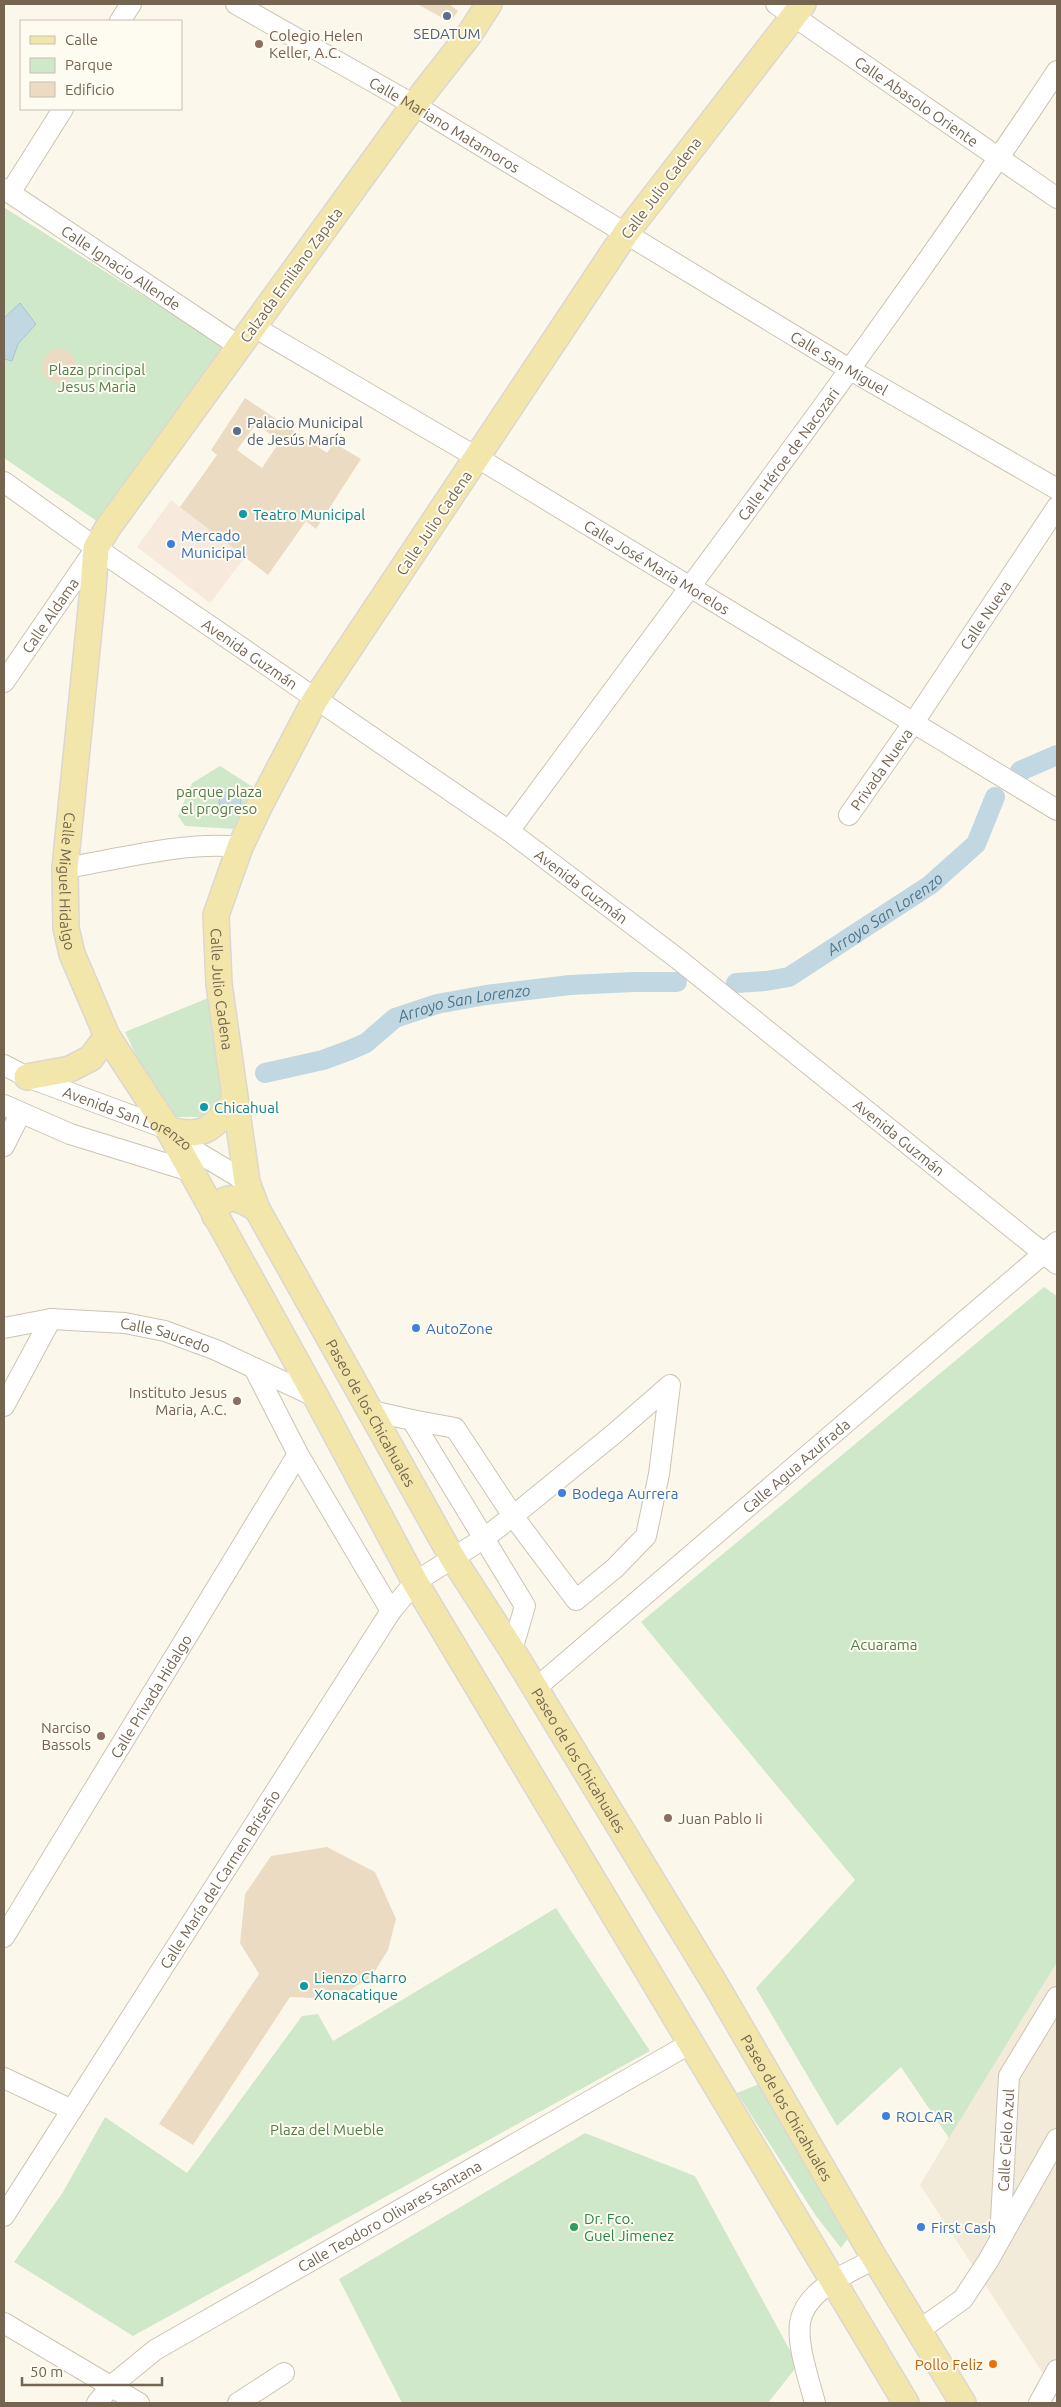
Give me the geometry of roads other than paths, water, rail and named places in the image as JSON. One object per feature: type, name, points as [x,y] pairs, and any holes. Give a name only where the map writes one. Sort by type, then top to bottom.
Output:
[{"type":"main road","name":"Calzada Emiliano Zapata","points":[[96,548],[107,529],[239,346],[414,105],[469,35],[489,4]]},
{"type":"main road","name":"Calle Julio Cadena","points":[[234,1101],[232,1066],[219,984],[216,915],[240,848],[260,803],[316,700],[626,233],[791,7]]},
{"type":"main road","name":"Calle Miguel Hidalgo","points":[[96,548],[94,589],[65,868],[66,928],[72,954],[107,1036],[168,1129]]},
{"type":"main road","points":[[27,1077],[70,1069],[91,1058],[107,1036]]},
{"type":"main road","points":[[168,1129],[183,1134],[205,1131],[217,1122],[234,1101]]},
{"type":"main road","name":"Paseo de los Chicahuales","points":[[234,1101],[247,1182],[257,1209],[452,1556],[536,1688],[717,1987],[918,2331],[963,2403]]},
{"type":"main road","points":[[168,1129],[316,1397],[415,1582],[906,2403]]},
{"type":"main road","points":[[215,1216],[222,1203],[227,1199],[234,1198],[257,1209]]},
{"type":"street","points":[[121,20],[131,4]]},
{"type":"street","name":"Calle Mariano Matamoros","points":[[236,4],[414,105],[626,233]]},
{"type":"street","name":"Calle Abasolo Oriente","points":[[791,7],[1057,198]]},
{"type":"street","name":"Calle Héroe de Nacozari","points":[[509,831],[848,369],[1000,157],[1057,72]]},
{"type":"street","points":[[7,191],[62,110]]},
{"type":"street","name":"Calle Ignacio Allende","points":[[7,191],[239,346]]},
{"type":"street","name":"Calle San Miguel","points":[[626,233],[848,369],[1057,489]]},
{"type":"street","name":"Calle José María Morelos","points":[[254,327],[478,458],[1057,810]]},
{"type":"street","name":"Avenida Guzmán","points":[[4,482],[96,548],[509,831],[678,959],[1053,1254]]},
{"type":"street","name":"Calle Nueva","points":[[914,722],[1057,506]]},
{"type":"street","name":"Calle Aldama","points":[[4,682],[96,548]]},
{"type":"street","name":"Privada Nueva","points":[[849,816],[914,722]]},
{"type":"street","points":[[65,868],[179,849],[219,845],[240,848]]},
{"type":"street","name":"Avenida San Lorenzo","points":[[4,1065],[27,1077],[168,1129],[197,1152],[247,1182]]},
{"type":"street","points":[[4,1146],[12,1109]]},
{"type":"street","name":"Avenida San Lorenzo","points":[[12,1109],[70,1134],[190,1171]]},
{"type":"street","name":"Calle Agua Azufrada","points":[[536,1688],[1053,1254]]},
{"type":"street","points":[[4,1406],[51,1319]]},
{"type":"street","name":"Calle Saucedo","points":[[4,1328],[51,1319],[124,1324],[164,1330],[254,1368],[316,1397]]},
{"type":"street","points":[[254,1368],[298,1454],[391,1611]]},
{"type":"street","name":"Calle María del Carmen Briseño","points":[[4,2216],[339,1689],[391,1611],[415,1582],[452,1556],[483,1539],[513,1516],[670,1384],[659,1474],[646,1536],[615,1568],[576,1600],[513,1516]]},
{"type":"street","points":[[372,1411],[455,1428],[513,1516]]},
{"type":"street","points":[[412,1420],[524,1606],[512,1650]]},
{"type":"street","name":"Calle Privada Hidalgo","points":[[4,1937],[298,1454]]},
{"type":"street","name":"Calle Cielo Azul","points":[[1000,2238],[1009,2076],[1057,1997]]},
{"type":"street","name":"Calle Teodoro Olivares Santana","points":[[97,2403],[111,2386],[155,2350],[691,2042]]},
{"type":"street","points":[[4,2078],[72,2110]]},
{"type":"street","points":[[918,2331],[963,2300],[1057,2139]]},
{"type":"street","points":[[815,2403],[802,2352],[800,2322],[810,2302],[832,2281],[875,2258]]},
{"type":"street","points":[[4,2323],[139,2403]]},
{"type":"street","points":[[1039,2403],[1057,2370]]},
{"type":"street","points":[[238,2403],[284,2373]]},
{"type":"water","points":[[20,303],[36,324],[18,344],[12,361],[4,359],[4,318]]},
{"type":"water","points":[[230,791],[238,794],[241,802],[238,810],[230,813],[222,810],[219,802],[222,794]]},
{"type":"waterway","name":"Arroyo San Lorenzo","points":[[1020,771],[1057,755]]},
{"type":"waterway","name":"Arroyo San Lorenzo","points":[[736,983],[789,977],[930,885],[976,844],[995,797]]},
{"type":"waterway","name":"Arroyo San Lorenzo","points":[[265,1073],[323,1060],[350,1050],[366,1043],[395,1018],[437,1004],[486,995],[570,985],[677,982]]},
{"type":"place","name":"SEDATUM","points":[[447,16]]},
{"type":"place","name":"Colegio Helen Keller, A.C.","points":[[259,44]]},
{"type":"place","name":"Palacio Municipal de Jesús María","points":[[237,431]]},
{"type":"place","name":"Teatro Municipal","points":[[243,514]]},
{"type":"place","name":"Mercado Municipal","points":[[171,544]]},
{"type":"place","name":"Chicahual","points":[[204,1107]]},
{"type":"place","name":"AutoZone","points":[[416,1328]]},
{"type":"place","name":"Instituto Jesus Maria, A.C.","points":[[237,1401]]},
{"type":"place","name":"Bodega Aurrera","points":[[562,1493]]},
{"type":"place","name":"Narciso Bassols","points":[[101,1736]]},
{"type":"place","name":"Juan Pablo Ii","points":[[668,1818]]},
{"type":"place","name":"Lienzo Charro Xonacatique","points":[[304,1986]]},
{"type":"place","name":"ROLCAR","points":[[886,2116]]},
{"type":"place","name":"Dr. Fco. Guel Jimenez","points":[[574,2227]]},
{"type":"place","name":"First Cash","points":[[921,2227]]},
{"type":"place","name":"Pollo Feliz","points":[[993,2364]]},
{"type":"park label","name":"Plaza principal Jesus Maria","points":[[97,378]]},
{"type":"park label","name":"parque plaza el progreso","points":[[219,800]]},
{"type":"park label","name":"Acuarama","points":[[884,1644]]},
{"type":"park label","name":"Plaza del Mueble","points":[[327,2129]]}]
